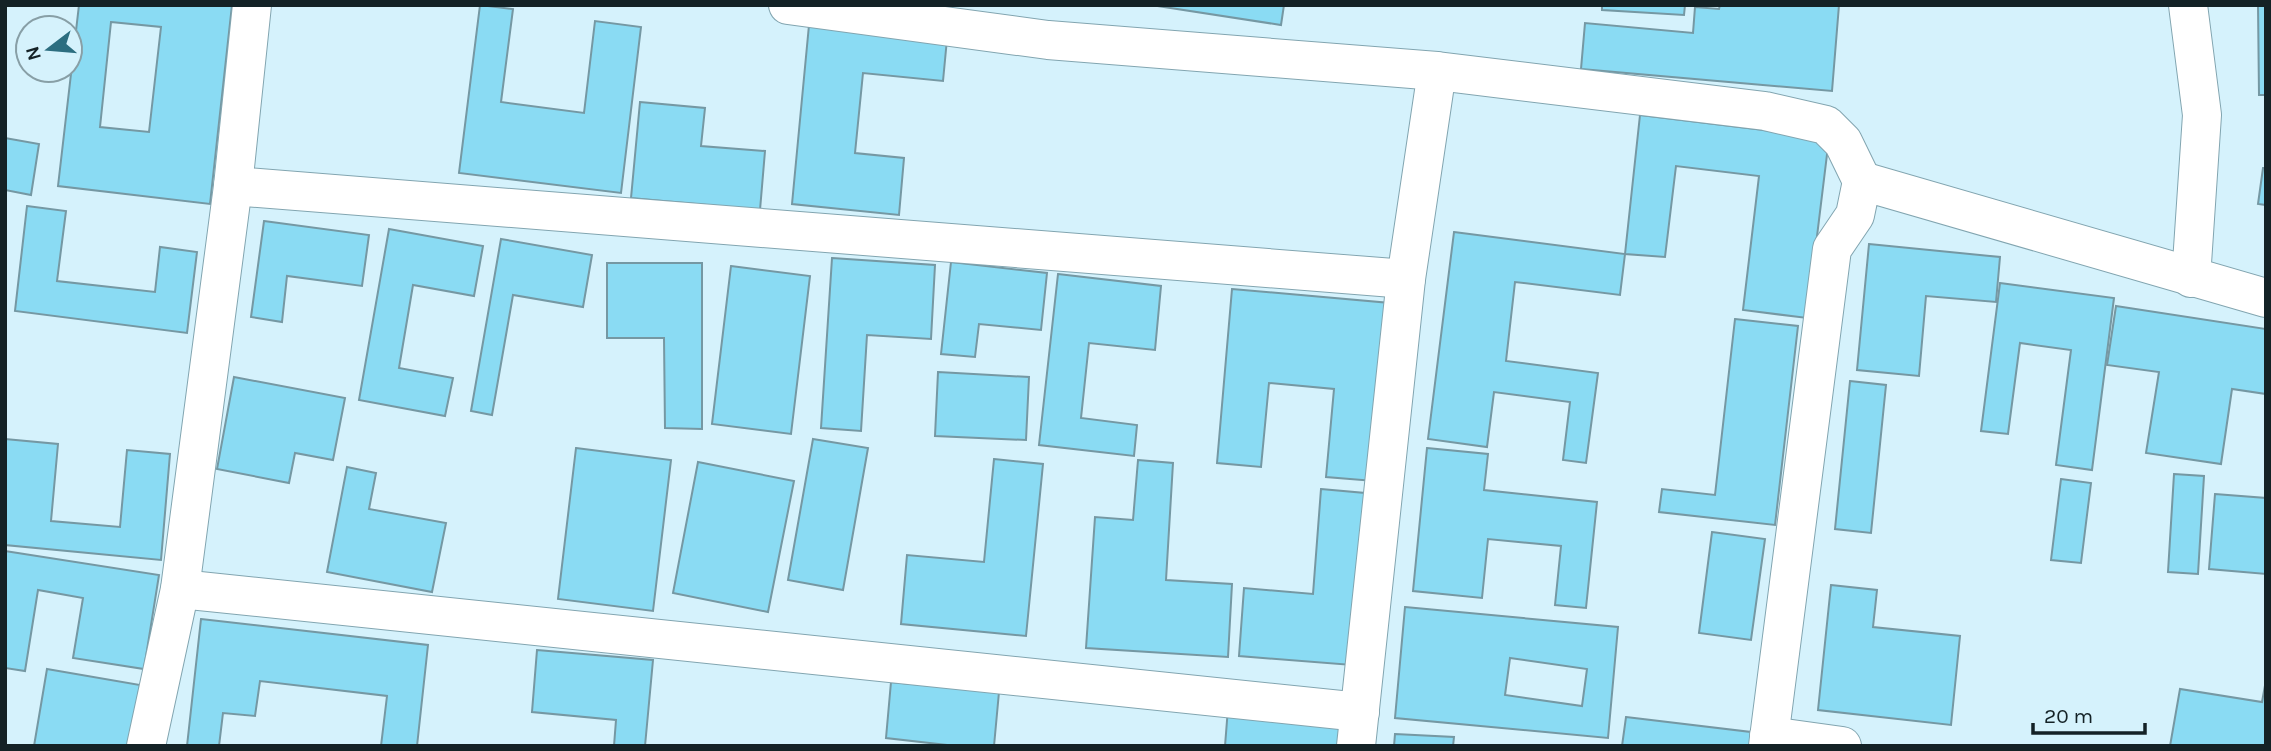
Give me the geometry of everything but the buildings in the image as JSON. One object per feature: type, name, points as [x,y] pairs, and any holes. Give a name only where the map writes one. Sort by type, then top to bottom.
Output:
[{"type":"street","points":[[146,746],[180,589],[233,186],[252,5]]},
{"type":"street","points":[[788,5],[1048,40],[1437,71],[1765,111],[1826,125],[1843,142],[1862,181],[1855,215],[1832,249],[1768,741],[1842,746]]},
{"type":"street","points":[[2188,5],[2202,115],[2191,278]]},
{"type":"street","points":[[180,589],[1358,729],[1406,279],[1437,71]]},
{"type":"street","points":[[1862,181],[2266,298]]},
{"type":"street","points":[[233,186],[1406,279]]}]
